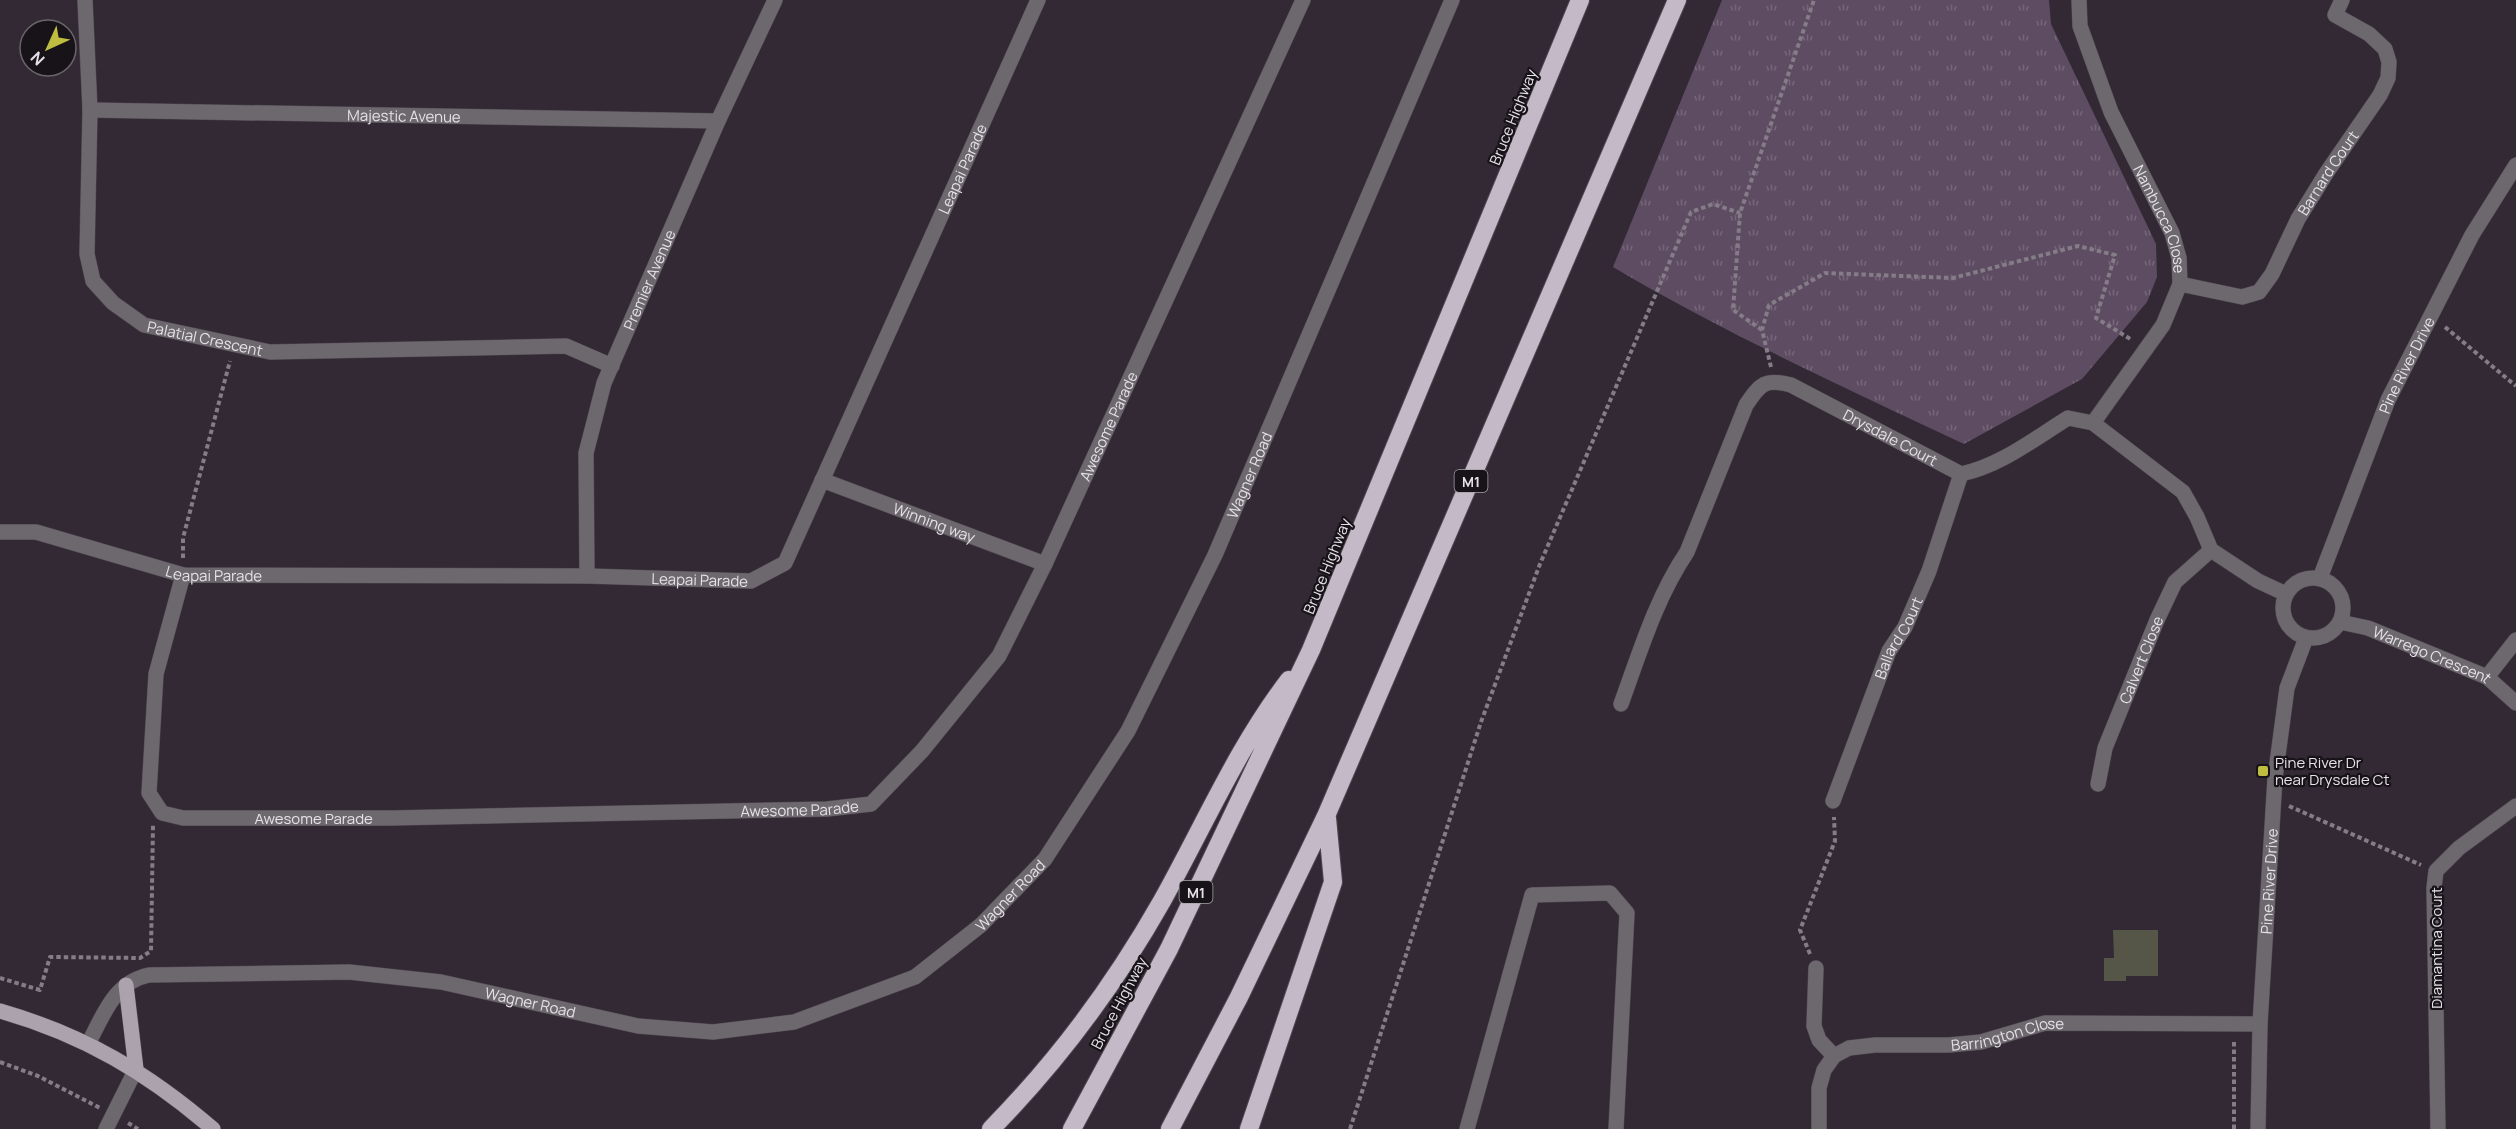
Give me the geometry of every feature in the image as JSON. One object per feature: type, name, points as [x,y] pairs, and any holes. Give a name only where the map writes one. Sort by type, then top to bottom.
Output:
[{"type":"highway","name":"Bruce Highway","points":[[1072,1129],[1169,949],[1311,650],[1580,0]]},
{"type":"highway","name":"M1","points":[[1170,1129],[1239,997],[1326,816],[1677,0]]},
{"type":"highway","points":[[991,1129],[1014,1106],[1094,1009],[1162,902],[1229,772],[1262,716],[1311,650]]},
{"type":"highway","points":[[1249,1129],[1333,882],[1326,816]]},
{"type":"main road","points":[[126,985],[136,1069]]},
{"type":"main road","points":[[0,1011],[88,1044],[136,1069],[179,1100],[213,1129]]},
{"type":"street","name":"Palatial Crescent","points":[[85,0],[90,110],[87,254],[93,281],[113,303],[144,325],[270,352],[566,346],[612,366]]},
{"type":"street","name":"Premier Avenue","points":[[587,576],[586,453],[604,384],[718,121],[776,0]]},
{"type":"street","name":"Leapai Parade","points":[[0,532],[36,532],[183,575],[587,576],[751,581],[785,563],[1038,0]]},
{"type":"street","name":"Awesome Parade","points":[[183,575],[156,674],[149,793],[162,813],[183,818],[391,818],[827,809],[871,804],[922,751],[999,656],[1045,564],[1303,0]]},
{"type":"street","name":"Wagner Road","points":[[126,985],[140,976],[149,975],[349,972],[441,982],[638,1026],[713,1032],[794,1023],[915,977],[981,925],[1045,859],[1128,731],[1215,555],[1452,0]]},
{"type":"street","name":"Nambucca Close","points":[[2079,0],[2080,26],[2111,112],[2172,233],[2179,258],[2180,284],[2163,325],[2093,423]]},
{"type":"street","name":"Barnard Court","points":[[2180,284],[2242,297],[2259,292],[2272,274],[2298,219],[2380,95],[2388,78],[2389,62],[2385,50],[2369,34],[2335,15],[2342,0]]},
{"type":"street","name":"Majestic Avenue","points":[[90,110],[718,121]]},
{"type":"street","name":"Pine River Drive","points":[[2320,578],[2388,400],[2472,235],[2516,165]]},
{"type":"street","points":[[1621,704],[1651,621],[1674,570],[1686,552],[1746,405],[1762,385],[1774,380]]},
{"type":"street","name":"Drysdale Court","points":[[1774,380],[1791,385],[1961,474]]},
{"type":"street","points":[[1961,474],[1979,471],[2007,457],[2068,418],[2093,423],[2183,492],[2197,516],[2211,550],[2258,581],[2286,594]]},
{"type":"street","name":"Ballard Court","points":[[1833,801],[1889,651],[1905,627],[1929,571],[1961,474]]},
{"type":"street","name":"Winning way","points":[[822,480],[1045,564]]},
{"type":"street","name":"Calvert Close","points":[[2098,784],[2105,748],[2170,592],[2175,582],[2211,550]]},
{"type":"street","points":[[2320,578],[2336,588],[2340,595],[2343,613],[2340,622],[2326,635],[2306,638],[2297,634],[2285,620],[2282,612],[2286,594],[2292,585],[2300,580],[2320,578]]},
{"type":"street","name":"Warrego Crescent","points":[[2340,622],[2368,628],[2487,677],[2516,703]]},
{"type":"street","name":"Pine River Drive","points":[[2258,1129],[2259,1024],[2274,799],[2287,688],[2306,638]]},
{"type":"street","points":[[2487,677],[2516,640]]},
{"type":"street","name":"Diamantina Court","points":[[2438,1129],[2434,888],[2436,871],[2459,848],[2516,806]]},
{"type":"street","points":[[1467,1129],[1532,895],[1610,893],[1627,913],[1616,1129]]},
{"type":"street","points":[[1816,969],[1814,1026],[1819,1040],[1834,1056],[1824,1070],[1820,1088],[1819,1129]]},
{"type":"street","points":[[88,1044],[112,999],[126,985]]},
{"type":"street","name":"Barrington Close","points":[[1834,1056],[1849,1048],[1875,1045],[1949,1045],[1981,1042],[2045,1023],[2259,1024]]},
{"type":"street","points":[[106,1129],[136,1069]]},
{"type":"path","points":[[1762,330],[1733,310],[1740,213],[1814,0]]},
{"type":"path","points":[[1350,1129],[1481,722],[1545,553],[1691,212],[1713,204],[1740,213]]},
{"type":"path","points":[[1774,380],[1762,330],[1769,305],[1825,273],[1953,278],[2078,246],[2115,255],[2096,318],[2146,349]]},
{"type":"path","points":[[2430,314],[2516,386]]},
{"type":"path","points":[[183,575],[183,538],[231,358],[241,360]]},
{"type":"path","points":[[2274,799],[2436,871]]},
{"type":"path","points":[[1816,969],[1800,930],[1835,841],[1833,801]]},
{"type":"path","points":[[0,978],[40,990],[50,957],[140,958],[151,951],[153,818]]},
{"type":"path","points":[[2234,1024],[2234,1129]]},
{"type":"path","points":[[0,1062],[38,1076],[138,1129]]},
{"type":"green space","points":[[1722,0],[2049,0],[2051,24],[2156,244],[2157,277],[2147,302],[2082,379],[1964,444],[1743,338],[1613,267]]},
{"type":"building","points":[[2113,930],[2158,930],[2158,976],[2126,976],[2126,981],[2104,981],[2104,958],[2114,958]]},
{"type":"place","name":"Pine River Dr near Drysdale Ct","points":[[2263,771]]}]
